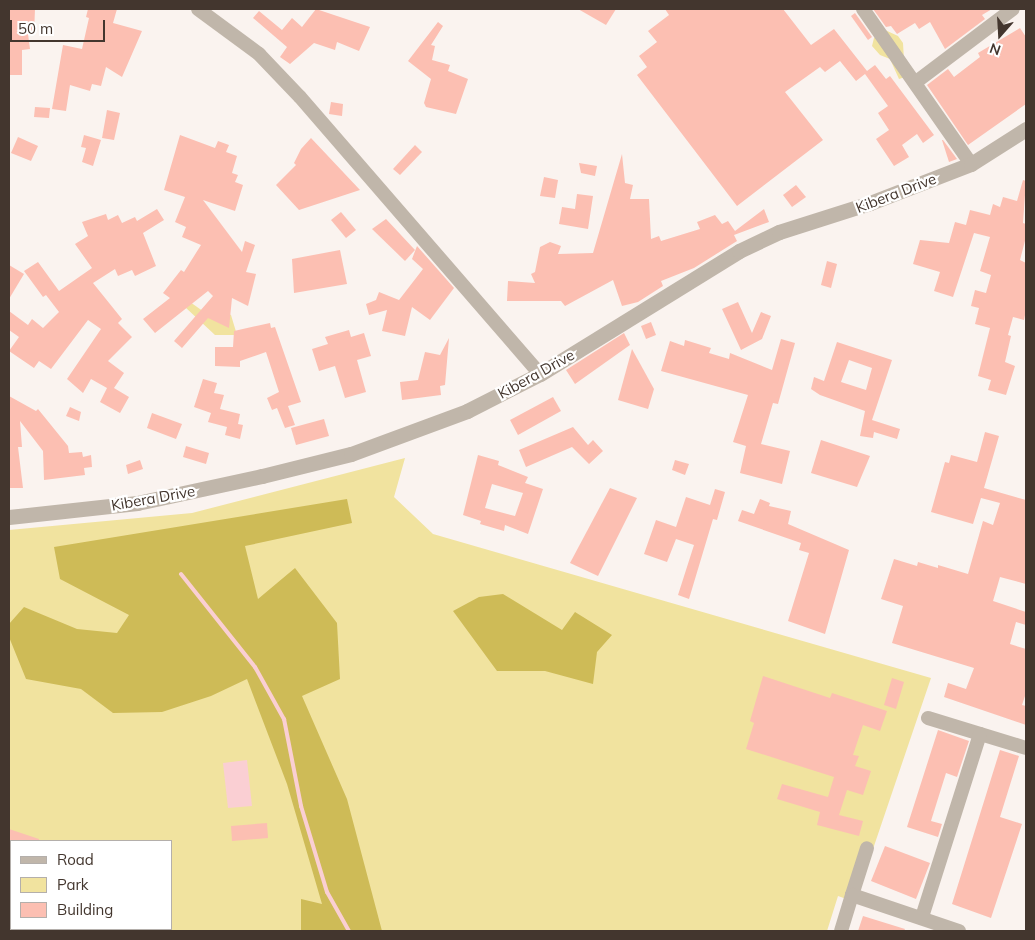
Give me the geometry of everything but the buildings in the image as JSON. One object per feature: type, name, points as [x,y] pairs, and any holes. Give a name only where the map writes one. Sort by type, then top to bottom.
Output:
[{"type":"street","points":[[198,9],[259,54],[540,374]]},
{"type":"street","points":[[863,9],[916,82],[971,164]]},
{"type":"street","points":[[916,82],[1013,9]]},
{"type":"street","name":"Kibera Drive","points":[[9,517],[145,502],[351,454],[467,411],[540,374],[739,251],[779,232],[870,204],[971,164],[1026,129]]},
{"type":"street","points":[[928,718],[1026,748]]},
{"type":"street","points":[[922,917],[980,734]]},
{"type":"street","points":[[841,931],[867,848]]},
{"type":"street","points":[[852,895],[959,931]]},
{"type":"green space","points":[[885,30],[898,36],[903,43],[905,77],[899,79],[890,59],[880,55],[872,46],[874,38]]},
{"type":"green space","points":[[190,302],[207,314],[213,306],[231,315],[237,335],[215,335],[185,307]]},
{"type":"green space","points":[[405,458],[394,497],[433,534],[931,678],[855,902],[838,896],[827,931],[9,931],[9,530],[192,513]]},
{"type":"shaded area","points":[[347,499],[352,523],[245,546],[258,599],[295,568],[337,623],[340,679],[302,696],[347,799],[382,931],[301,931],[301,899],[322,904],[287,784],[247,679],[211,696],[162,712],[113,713],[81,689],[26,679],[9,637],[9,624],[24,607],[77,629],[117,633],[129,615],[60,579],[54,547]]},
{"type":"shaded area","points":[[503,594],[562,630],[575,612],[612,635],[597,652],[593,684],[545,671],[497,671],[453,611],[479,597]]},
{"type":"shaded area","points":[[247,760],[252,806],[228,808],[223,763]]},
{"type":"waterway","points":[[181,574],[255,667],[284,719],[301,806],[327,892],[349,931]]}]
